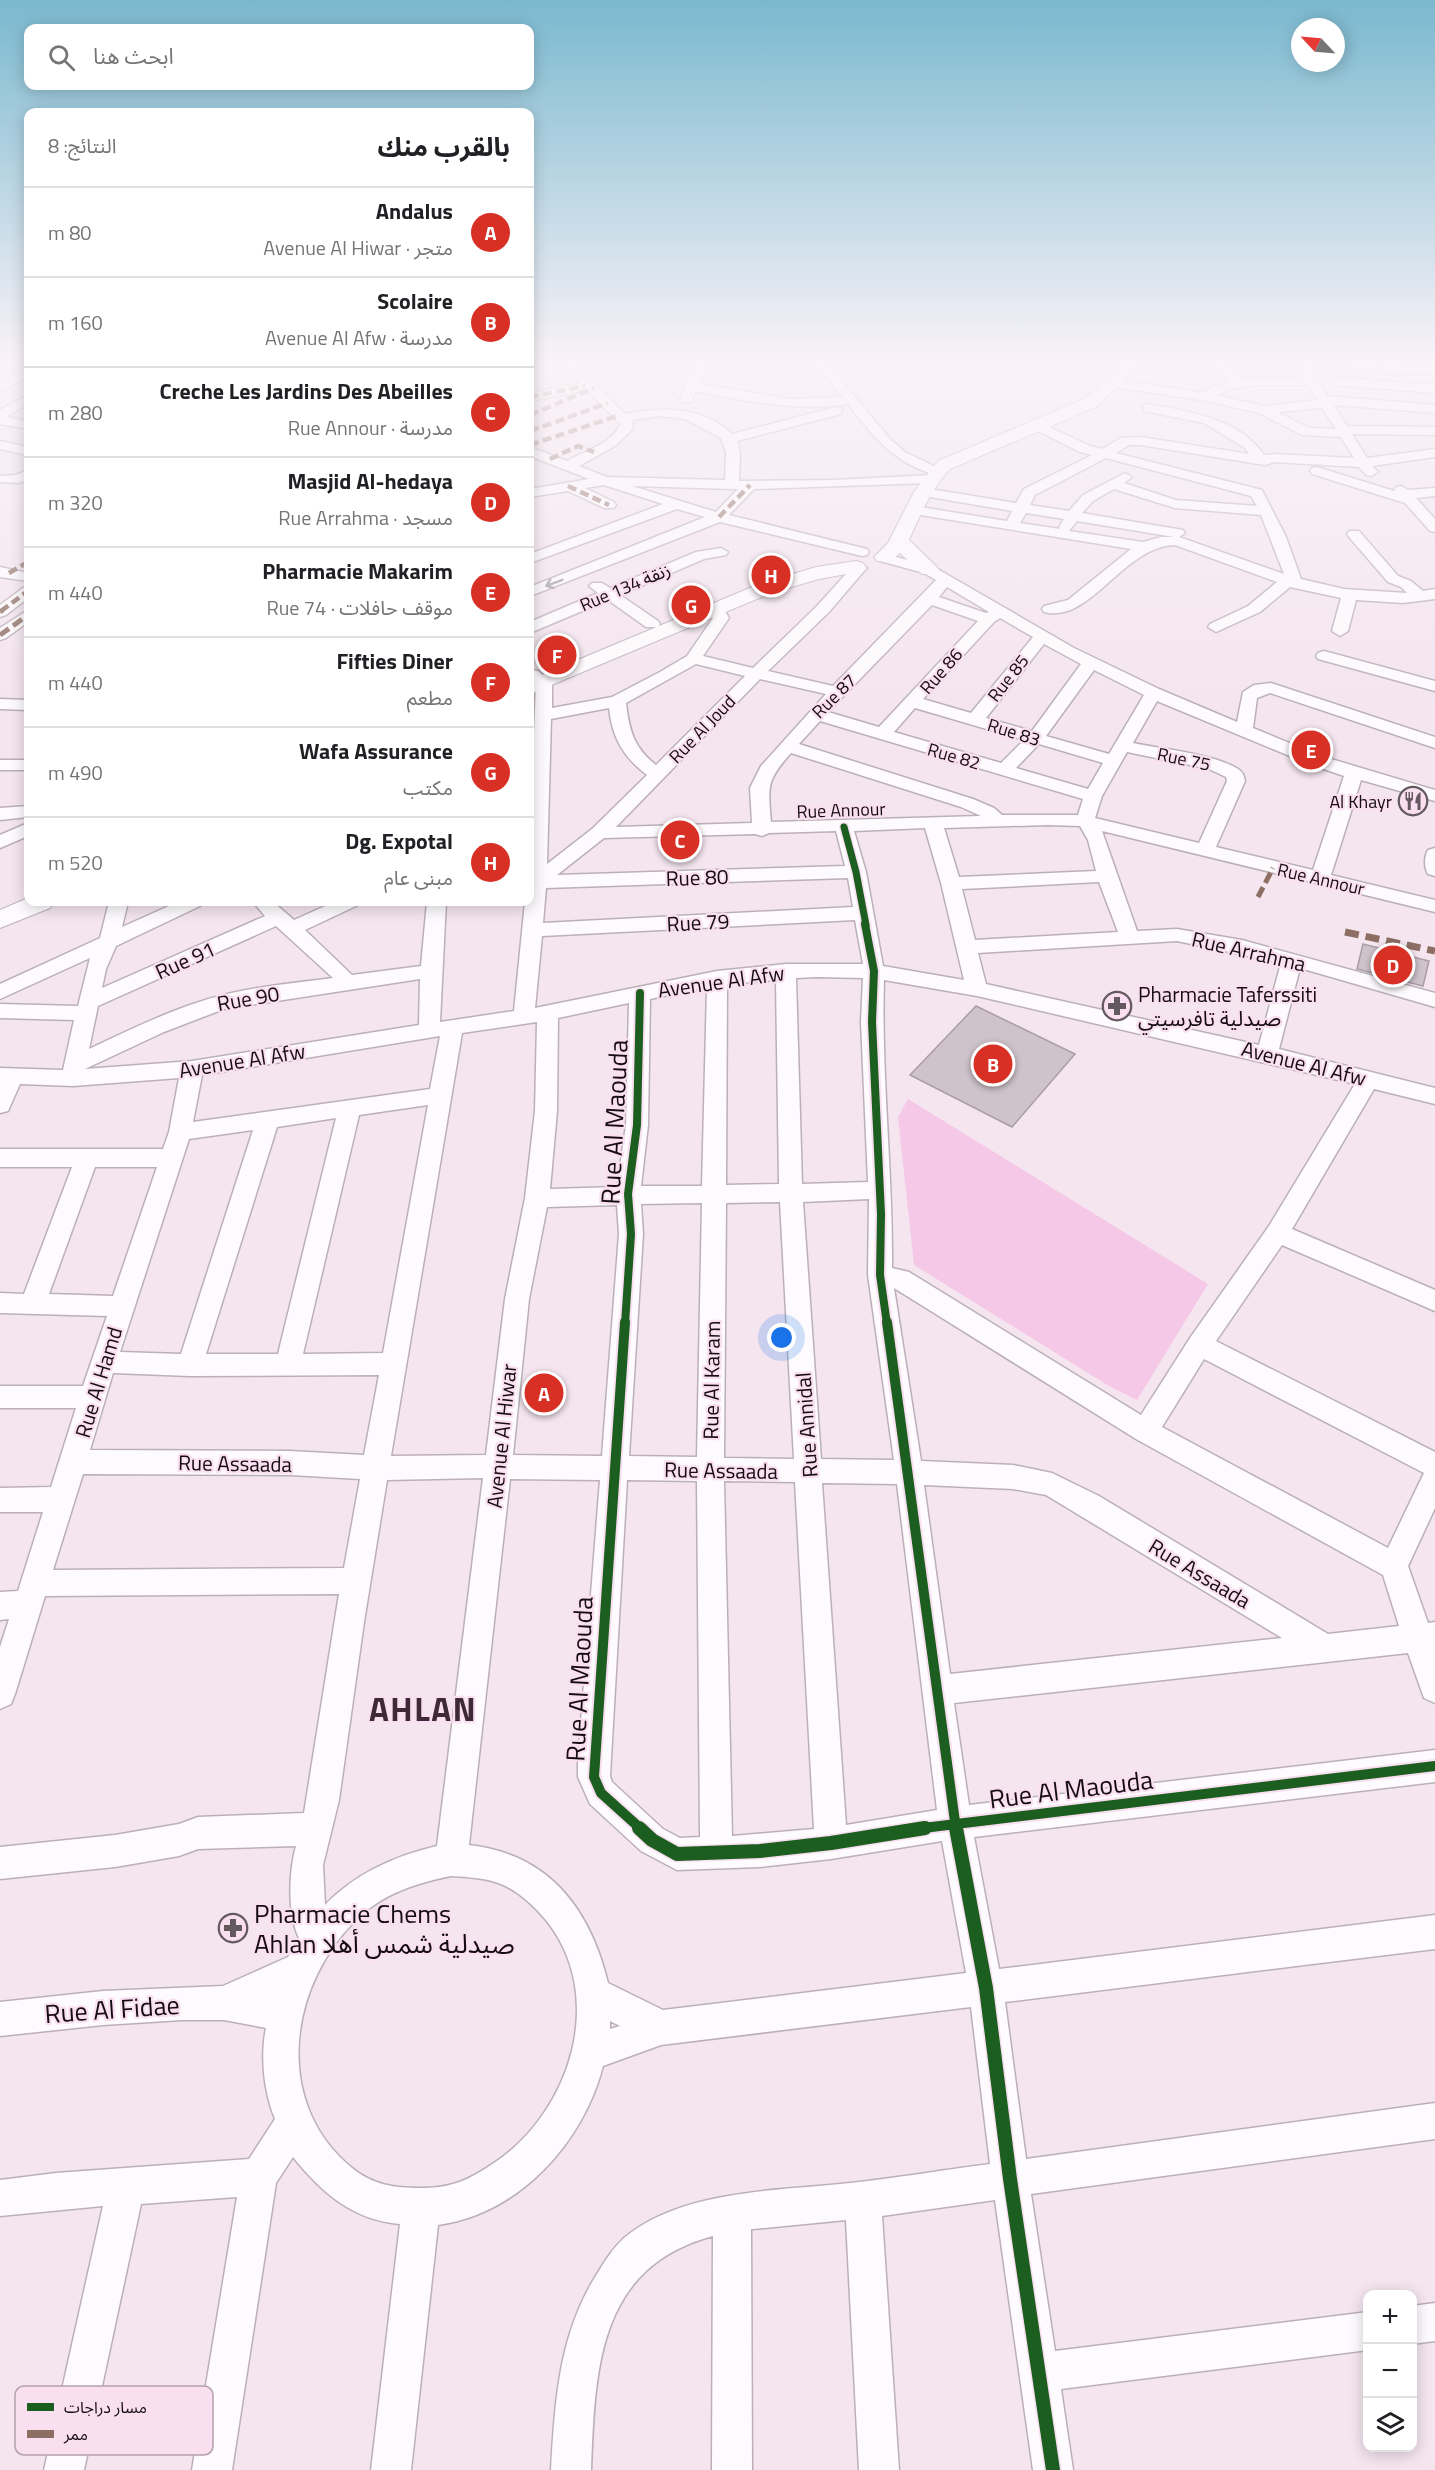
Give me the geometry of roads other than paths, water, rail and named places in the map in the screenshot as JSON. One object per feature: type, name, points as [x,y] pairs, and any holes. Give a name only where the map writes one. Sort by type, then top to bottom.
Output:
[{"type":"main road","points":[[534,680],[794,579],[867,559],[906,525],[933,478]]},
{"type":"main road","points":[[906,525],[937,575]]},
{"type":"main road","points":[[534,680],[652,624],[779,573],[822,561],[867,559]]},
{"type":"main road","points":[[0,904],[24,893]]},
{"type":"main road","points":[[0,920],[32,906]]},
{"type":"street","points":[[1,479],[21,478]]},
{"type":"street","points":[[598,478],[719,517],[832,546],[867,559],[937,575],[995,615]]},
{"type":"street","points":[[732,478],[732,485]]},
{"type":"street","points":[[1011,527],[1022,508],[1025,496],[1056,478]]},
{"type":"street","points":[[1061,535],[1080,505],[1122,478]]},
{"type":"street","points":[[1050,609],[1072,604],[1128,558],[1145,546],[1158,541],[1179,517],[1182,478]]},
{"type":"street","points":[[1204,478],[1244,488],[1257,494],[1275,527],[1289,562],[1291,582]]},
{"type":"street","points":[[1342,478],[1391,496],[1409,497],[1435,492]]},
{"type":"street","points":[[1380,478],[1409,497],[1435,528]]},
{"type":"street","points":[[534,492],[605,481],[750,485],[931,481],[1022,508],[1074,516],[1179,517],[1266,511]]},
{"type":"street","points":[[1113,484],[1179,517],[1230,561],[1291,582],[1350,594],[1404,598],[1427,595]]},
{"type":"street","points":[[534,590],[719,517],[750,485]]},
{"type":"street","points":[[568,486],[609,505]]},
{"type":"street","points":[[1132,505],[1179,517],[1258,497]]},
{"type":"street","points":[[1088,498],[1110,502]]},
{"type":"street","points":[[534,557],[677,504]]},
{"type":"street","points":[[906,525],[1011,527],[1145,546]]},
{"type":"street","points":[[906,525],[1128,558]]},
{"type":"street","points":[[1253,526],[1275,527]]},
{"type":"street","points":[[1354,534],[1393,579],[1427,595]]},
{"type":"street","points":[[548,552],[652,624]]},
{"type":"street","name":"Rue 134 زنقة","points":[[534,625],[707,553],[721,552]]},
{"type":"street","name":"Rue Al Joud","points":[[537,882],[599,833],[823,609],[867,559]]},
{"type":"street","points":[[1230,561],[1236,559],[1289,562]]},
{"type":"street","points":[[0,572],[24,576]]},
{"type":"street","name":"Rue 87","points":[[762,830],[759,788],[770,766],[815,714],[930,599],[937,575]]},
{"type":"street","points":[[1216,627],[1254,609],[1291,582]]},
{"type":"street","points":[[0,612],[24,594]]},
{"type":"street","points":[[1340,631],[1350,594]]},
{"type":"street","points":[[930,599],[995,615],[1042,636],[1154,693],[1354,774],[1435,796]]},
{"type":"street","points":[[543,715],[616,701],[666,676],[693,659],[722,618],[716,609]]},
{"type":"street","name":"Rue 86","points":[[882,734],[995,615]]},
{"type":"street","points":[[0,635],[24,618]]},
{"type":"street","name":"Rue 85","points":[[975,720],[1042,636]]},
{"type":"street","points":[[1324,656],[1435,686]]},
{"type":"street","points":[[693,659],[758,672],[837,692]]},
{"type":"street","points":[[1004,770],[1035,739],[1091,662]]},
{"type":"street","name":"Avenue Al Hiwar","points":[[451,1860],[476,1664],[517,1299],[537,1198],[546,1111],[536,1015],[533,930],[537,882],[535,748],[543,715],[534,680]]},
{"type":"street","points":[[1244,731],[1249,696],[1260,689],[1271,688],[1435,743]]},
{"type":"street","points":[[1130,938],[1107,876],[1097,841],[1085,820],[1093,796],[1154,693]]},
{"type":"street","points":[[616,701],[623,738],[630,752],[658,775]]},
{"type":"street","name":"Rue 83","points":[[914,702],[1035,739],[1118,753]]},
{"type":"street","points":[[0,704],[24,705]]},
{"type":"street","name":"Rue 82","points":[[815,714],[1093,796]]},
{"type":"street","points":[[787,746],[967,803],[988,812],[998,821]]},
{"type":"street","name":"Rue 75","points":[[1118,753],[1214,765],[1234,774],[1236,781],[1206,849]]},
{"type":"street","points":[[0,765],[24,765]]},
{"type":"street","points":[[1320,878],[1354,774]]},
{"type":"street","points":[[0,814],[24,812]]},
{"type":"street","name":"Rue Annour","points":[[599,833],[1085,820],[1435,906]]},
{"type":"street","points":[[933,823],[968,947],[977,989]]},
{"type":"street","points":[[844,827],[856,872],[874,971],[872,1022],[881,1214],[880,1275],[909,1472],[955,1823],[986,1988],[1010,2179],[1053,2470]]},
{"type":"street","points":[[0,842],[24,831]]},
{"type":"street","points":[[1435,854],[1435,870]]},
{"type":"street","name":"Rue 80","points":[[537,882],[856,872]]},
{"type":"street","points":[[951,884],[1107,876]]},
{"type":"street","points":[[74,1071],[96,969],[109,941],[117,906]]},
{"type":"street","points":[[0,992],[184,906]]},
{"type":"street","points":[[266,906],[346,982]]},
{"type":"street","name":"Rue 91","points":[[0,1011],[89,1007],[173,966],[285,923],[338,906]]},
{"type":"street","points":[[318,1938],[309,1923],[306,1900],[307,1865],[314,1829],[323,1800],[357,1581],[442,1095],[441,1029],[431,971],[437,906]]},
{"type":"street","name":"Rue 79","points":[[533,930],[863,913]]},
{"type":"street","name":"Rue Arrahma","points":[[968,947],[1159,935],[1193,937],[1292,959],[1435,1000]]},
{"type":"street","points":[[1267,1054],[1292,959]]},
{"type":"street","name":"Rue 90","points":[[74,1071],[196,1009],[240,998],[431,971]]},
{"type":"street","name":"Avenue Al Afw","points":[[6,1076],[74,1071],[192,1069],[536,1015],[717,978],[786,971],[874,971],[977,989],[1267,1054],[1435,1096]]},
{"type":"street","name":"Rue Annidal","points":[[786,971],[791,1195],[831,1844]]},
{"type":"street","name":"Rue Al Karam","points":[[716,1854],[710,1470],[717,978]]},
{"type":"street","name":"Rue Al Maouda","points":[[640,993],[637,1125],[628,1194],[631,1234],[601,1636],[594,1777],[601,1794],[652,1840],[677,1854],[716,1854],[831,1844],[955,1823],[1435,1766]]},
{"type":"street","name":"Rue Al Hamd","points":[[0,1691],[122,1306],[172,1158],[180,1132],[192,1069]]},
{"type":"street","points":[[0,1105],[6,1076]]},
{"type":"street","points":[[1145,1431],[1199,1346],[1277,1233],[1369,1079]]},
{"type":"street","points":[[180,1132],[442,1095]]},
{"type":"street","points":[[288,1365],[349,1109]]},
{"type":"street","points":[[190,1365],[267,1120]]},
{"type":"street","points":[[0,1158],[172,1158]]},
{"type":"street","points":[[33,1304],[87,1158]]},
{"type":"street","points":[[537,1198],[628,1194],[791,1195],[879,1190]]},
{"type":"street","points":[[1277,1233],[1435,1301]]},
{"type":"street","points":[[880,1275],[900,1280],[1145,1431],[1394,1566],[1426,1637],[1435,1688]]},
{"type":"street","points":[[0,1303],[122,1306]]},
{"type":"street","points":[[1199,1346],[1434,1481],[1394,1566]]},
{"type":"street","points":[[104,1362],[190,1365],[394,1364]]},
{"type":"street","points":[[0,1397],[94,1397]]},
{"type":"street","name":"Rue Assaada","points":[[73,1462],[290,1463],[377,1468],[452,1466],[909,1472],[1030,1479],[1052,1485],[1089,1505],[1323,1647]]},
{"type":"street","points":[[0,1500],[62,1499]]},
{"type":"street","points":[[0,1606],[32,1594],[357,1581]]},
{"type":"street","points":[[937,1690],[1426,1637]]},
{"type":"street","points":[[0,1863],[115,1851],[179,1840],[198,1833],[314,1829]]},
{"type":"street","points":[[451,1860],[481,1862],[509,1871],[534,1885],[556,1906],[574,1931],[586,1961],[593,1994],[593,2024],[589,2054],[573,2101],[546,2144],[510,2178],[467,2200],[421,2208],[381,2203],[344,2186],[315,2158],[294,2123],[286,2097],[282,2070],[285,2014],[301,1970],[318,1938],[346,1906],[379,1882],[414,1866],[451,1860]]},
{"type":"street","points":[[589,2054],[661,2028],[1435,1932]]},
{"type":"street","name":"Rue Al Fidae","points":[[224,2003],[301,1970]]},
{"type":"street","points":[[593,1994],[661,2028]]},
{"type":"street","name":"Rue Al Fidae","points":[[0,2019],[134,2005],[224,2003],[285,2014]]},
{"type":"street","points":[[571,2470],[577,2373],[582,2346],[605,2294],[636,2252],[673,2229],[732,2213],[863,2200],[1435,2121]]},
{"type":"street","points":[[212,2470],[259,2177],[294,2123]]},
{"type":"street","points":[[0,2198],[259,2177]]},
{"type":"street","points":[[82,2386],[126,2186]]},
{"type":"street","points":[[863,2200],[879,2470]]},
{"type":"street","points":[[391,2470],[421,2208]]},
{"type":"street","points":[[732,2213],[732,2470]]},
{"type":"street","points":[[1417,2324],[1435,2322]]},
{"type":"street","points":[[1040,2372],[1363,2332]]},
{"type":"street","points":[[64,2470],[67,2455]]},
{"type":"place","name":"Dg. Expotal","points":[[771,575]]},
{"type":"place","name":"Wafa Assurance","points":[[691,605]]},
{"type":"place","name":"Fifties Diner","points":[[557,655]]},
{"type":"place","name":"Pharmacie Makarim","points":[[1311,750]]},
{"type":"place","name":"Al Khayr","points":[[1413,801]]},
{"type":"place","name":"Creche Les Jardins Des Abeilles","points":[[680,840]]},
{"type":"place","name":"Masjid Al-hedaya","points":[[1393,965]]},
{"type":"place","name":"Pharmacie Taferssiti صيدلية تافرسيتي","points":[[1117,1006]]},
{"type":"place","name":"Scolaire","points":[[993,1064]]},
{"type":"place","name":"Andalus","points":[[544,1393]]},
{"type":"place","name":"Pharmacie Chems Ahlan صيدلية شمس أهلا","points":[[233,1928]]},
{"type":"district","name":"AHLAN","points":[[423,1709]]}]
